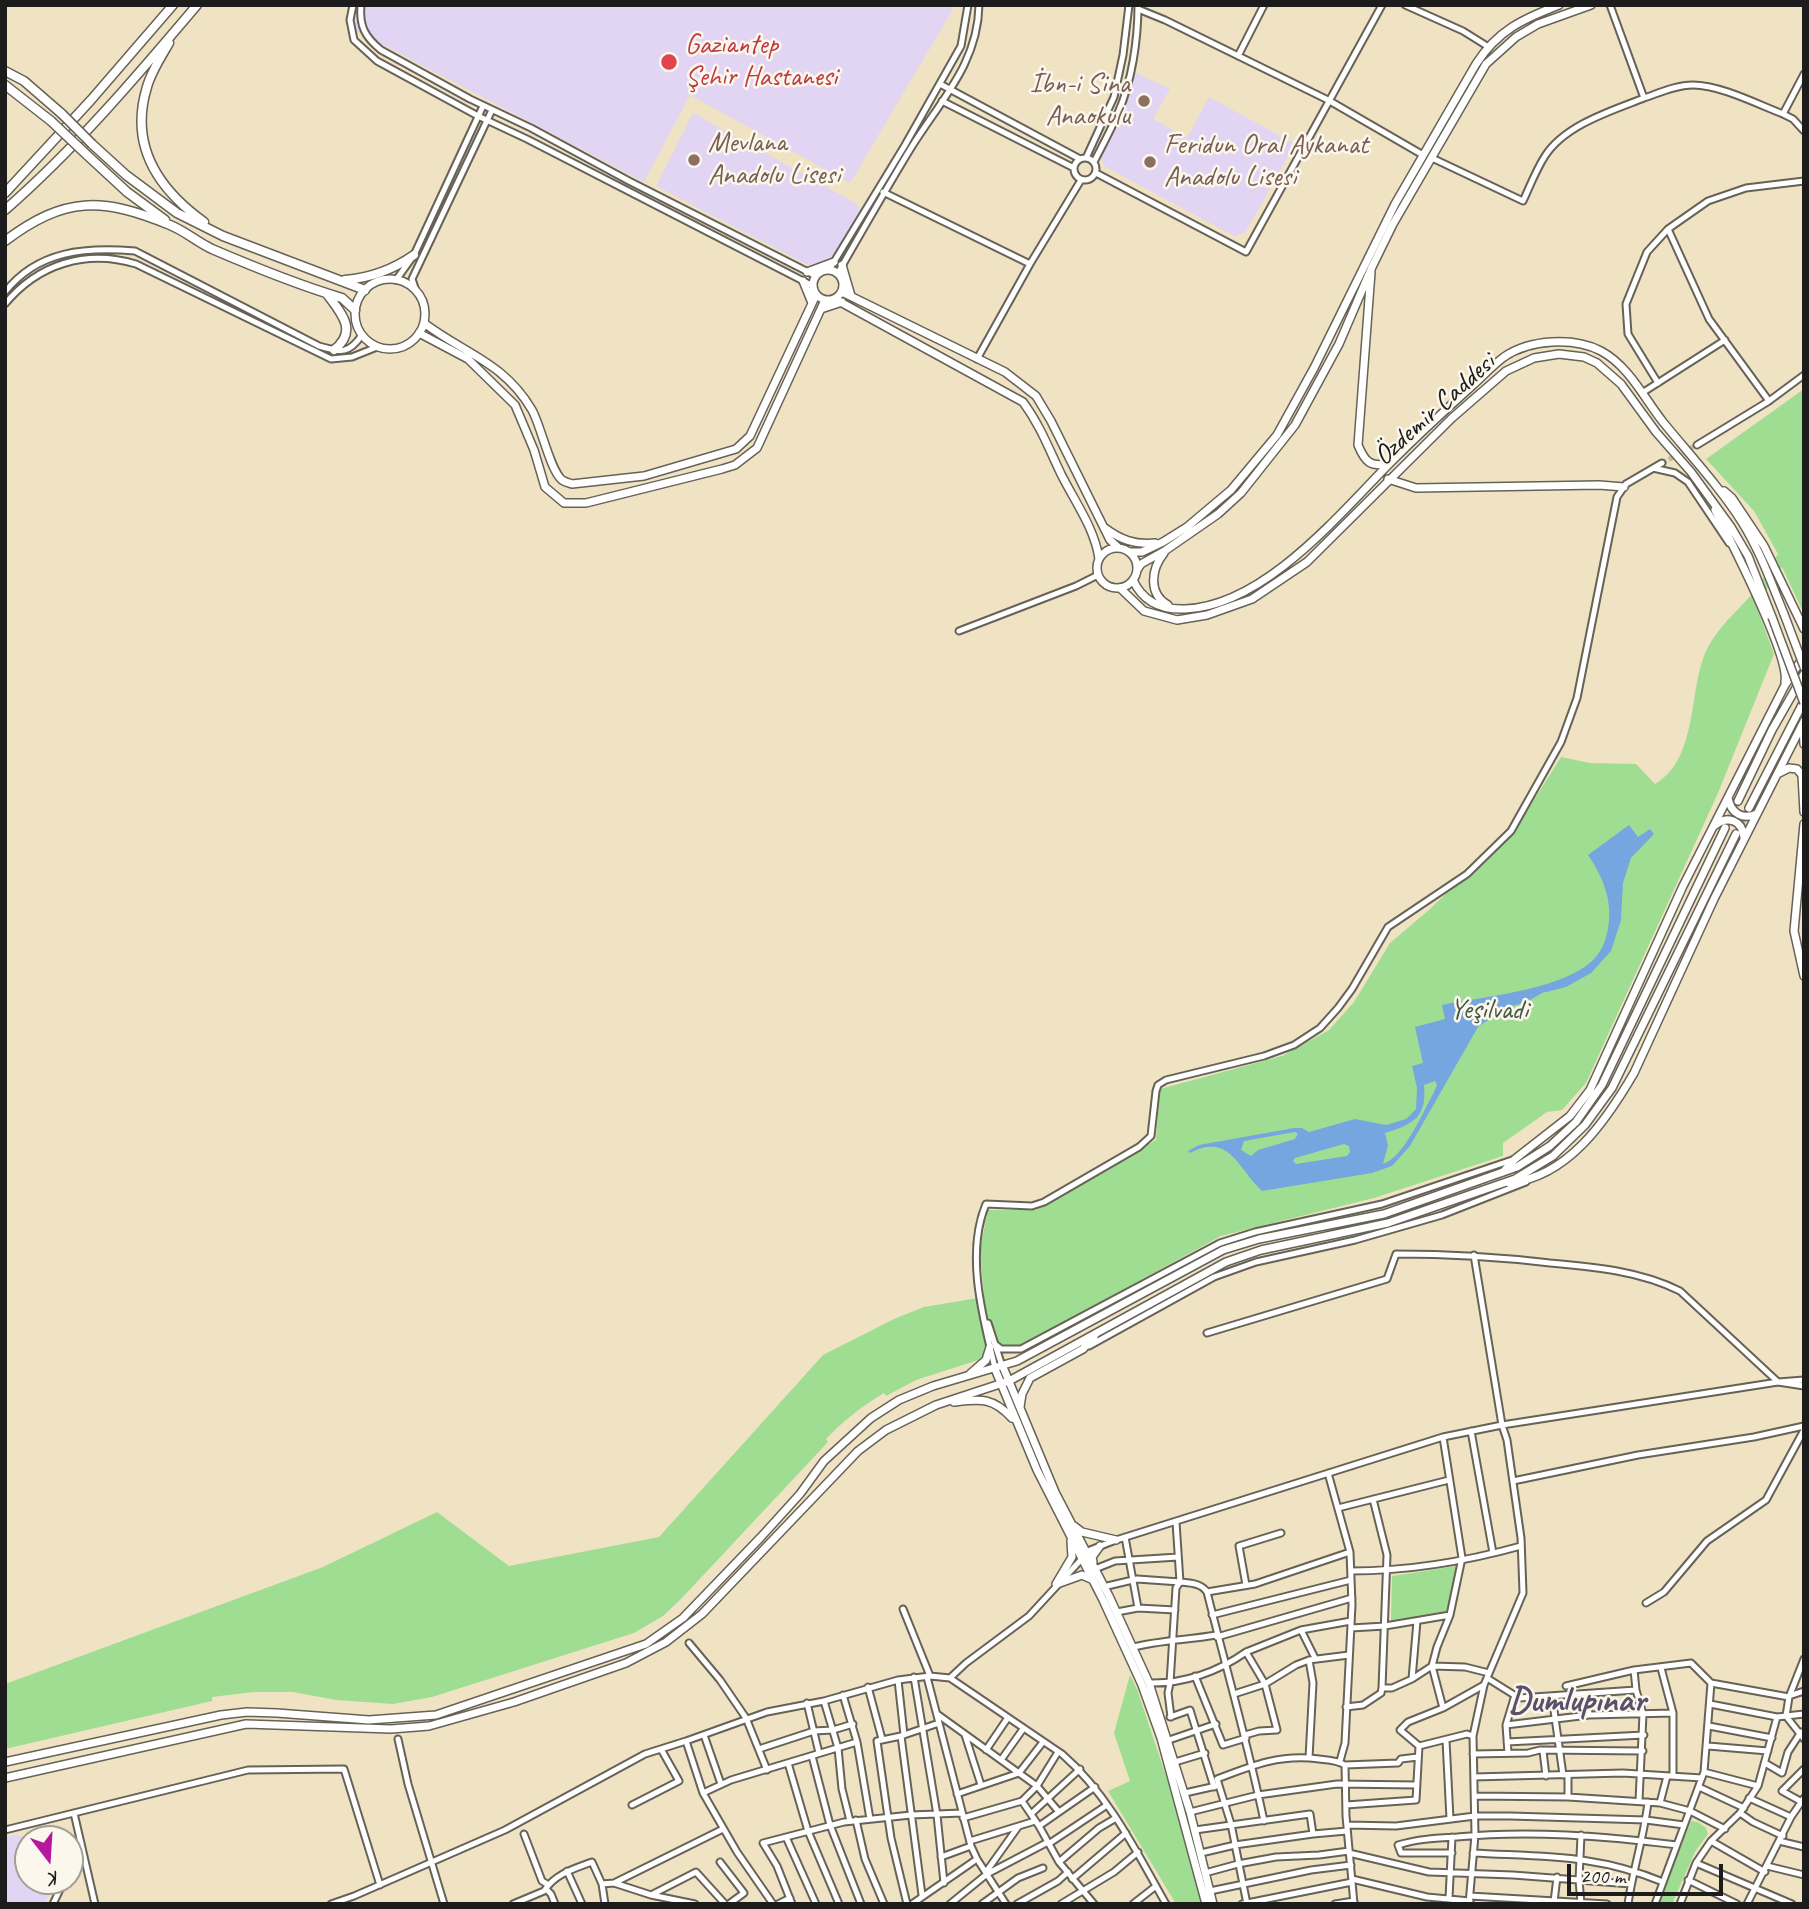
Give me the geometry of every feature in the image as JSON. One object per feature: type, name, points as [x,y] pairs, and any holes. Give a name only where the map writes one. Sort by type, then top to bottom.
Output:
[{"type":"highway","points":[[5,193],[23,177],[173,5]]},
{"type":"highway","points":[[5,210],[38,181],[197,5]]},
{"type":"highway","points":[[175,31],[147,84],[142,106],[145,147],[152,167],[171,195],[223,236]]},
{"type":"highway","points":[[5,71],[24,81],[126,175],[177,213],[223,236],[365,290]]},
{"type":"highway","points":[[5,85],[51,121],[127,192],[172,226],[209,248],[342,298],[355,310]]},
{"type":"highway","points":[[5,188],[23,177]]},
{"type":"highway","points":[[5,241],[30,222],[47,214],[93,204],[113,206],[172,226]]},
{"type":"highway","points":[[339,280],[358,279],[401,264],[414,255]]},
{"type":"highway","points":[[327,294],[341,313],[347,330],[343,342],[334,350]]},
{"type":"main road","points":[[821,309],[838,301],[842,292],[843,282],[838,273],[829,270],[816,276],[813,286],[816,295],[825,300],[838,301],[1023,402],[1039,424],[1097,544],[1098,575],[1108,586],[1120,588],[1133,580],[1141,564],[1231,491],[1278,435],[1395,204],[1487,47],[1501,33],[1517,23],[1559,5]]},
{"type":"main road","points":[[842,292],[1005,372],[1036,396],[1110,540],[1119,548],[1130,552],[1164,546],[1218,514],[1241,494],[1295,425],[1339,344],[1372,267],[1486,64],[1498,50],[1538,24],[1591,5]]},
{"type":"main road","points":[[807,272],[834,262]]},
{"type":"main road","points":[[842,265],[851,296]]},
{"type":"main road","points":[[1372,267],[1358,445],[1363,458],[1369,463],[1375,466],[1389,464]]},
{"type":"main road","points":[[396,280],[416,291],[422,301],[424,323],[411,342],[401,348],[389,349],[377,347],[362,335],[355,321],[355,310],[358,299],[365,290],[374,283],[396,280]]},
{"type":"main road","points":[[803,281],[812,303]]},
{"type":"main road","points":[[424,323],[487,360],[517,389],[532,411],[555,470],[562,480],[572,484],[645,476],[736,449],[750,436],[816,295]]},
{"type":"main road","points":[[419,333],[468,359],[515,405],[534,450],[545,487],[564,503],[586,503],[723,469],[735,465],[757,448],[825,300]]},
{"type":"main road","name":"Özdemir Caddesi","points":[[1174,609],[1213,604],[1268,577],[1314,541],[1389,464],[1505,356],[1536,343],[1587,345],[1603,352],[1623,367],[1741,520],[1758,549],[1804,667]]},
{"type":"main road","name":"Özdemir Caddesi","points":[[1120,588],[1144,611],[1177,620],[1207,615],[1252,599],[1307,562],[1388,479],[1506,371],[1534,358],[1559,354],[1584,357],[1597,363],[1621,384],[1731,527],[1748,556],[1804,702]]},
{"type":"main road","points":[[1388,479],[1416,488],[1600,485],[1624,487]]},
{"type":"main road","points":[[1711,479],[1732,498],[1764,545],[1804,629]]},
{"type":"main road","points":[[1705,491],[1743,565],[1785,668],[1784,685]]},
{"type":"main road","points":[[1102,525],[1117,537],[1138,545],[1164,546]]},
{"type":"main road","points":[[1164,546],[1154,571],[1153,589],[1159,600],[1174,609]]},
{"type":"main road","points":[[1099,559],[1107,551],[1119,548]]},
{"type":"main road","points":[[1130,552],[1137,570]]},
{"type":"main road","points":[[1133,580],[1138,592],[1151,602],[1174,609]]},
{"type":"main road","points":[[1502,1173],[1515,1158],[1570,1116],[1590,1090],[1683,886],[1784,685],[1804,656]]},
{"type":"main road","points":[[1738,802],[1772,730],[1804,674]]},
{"type":"main road","points":[[1749,808],[1804,702]]},
{"type":"main road","points":[[1804,722],[1804,744]]},
{"type":"main road","points":[[1501,1184],[1527,1181],[1565,1159],[1590,1137],[1618,1100],[1634,1073],[1714,899],[1804,722]]},
{"type":"main road","points":[[1778,774],[1789,768],[1797,769],[1802,775],[1804,812]]},
{"type":"main road","points":[[1728,798],[1731,808],[1738,814],[1744,817],[1757,814]]},
{"type":"main road","points":[[1713,827],[1720,821],[1730,819],[1738,822],[1744,839]]},
{"type":"main road","points":[[1804,824],[1794,931],[1804,976]]},
{"type":"main road","points":[[5,1762],[221,1715],[247,1712],[369,1720],[436,1715],[646,1644],[683,1618],[800,1494],[824,1461],[871,1418],[899,1400],[933,1386],[999,1368],[1223,1250],[1259,1239],[1384,1214],[1517,1167],[1550,1146],[1576,1122],[1602,1086],[1725,828]]},
{"type":"main road","points":[[5,1777],[246,1724],[391,1728],[429,1726],[514,1702],[626,1663],[666,1642],[702,1614],[858,1451],[886,1430],[936,1405],[1005,1382],[1226,1262],[1261,1250],[1388,1223],[1501,1184],[1553,1156],[1585,1125],[1612,1088],[1736,834]]},
{"type":"main road","points":[[1020,1411],[1022,1394],[1030,1378],[1083,1349],[1101,1330]]},
{"type":"main road","points":[[967,1377],[986,1360],[993,1346]]},
{"type":"main road","points":[[999,1368],[1070,1521],[1093,1581],[1127,1649],[1161,1738],[1206,1904]]},
{"type":"main road","points":[[1005,1382],[1017,1422],[1037,1470],[1070,1536],[1094,1568],[1149,1683],[1185,1793],[1213,1904]]},
{"type":"main road","points":[[936,1405],[986,1399],[1002,1407],[1017,1422]]},
{"type":"main road","points":[[1070,1521],[1082,1532],[1116,1540]]},
{"type":"main road","points":[[1056,1584],[1072,1557],[1070,1536]]},
{"type":"main road","points":[[1094,1568],[1092,1557],[1100,1546]]},
{"type":"main road","points":[[1056,1584],[1082,1575],[1093,1581]]},
{"type":"street","points":[[353,5],[350,20],[354,40],[377,61],[478,116],[540,145],[813,286]]},
{"type":"street","points":[[361,5],[363,31],[381,50],[483,106],[531,128],[816,276]]},
{"type":"street","points":[[838,273],[961,46],[968,5]]},
{"type":"street","points":[[829,270],[934,110],[951,91],[972,50],[979,5]]},
{"type":"street","points":[[1074,168],[1083,158],[1114,97],[1125,48],[1129,5]]},
{"type":"street","points":[[1238,56],[1264,5]]},
{"type":"street","points":[[1096,173],[1246,252],[1382,5]]},
{"type":"street","points":[[1405,5],[1462,31],[1487,47]]},
{"type":"street","points":[[1610,5],[1644,98]]},
{"type":"street","points":[[1096,173],[1094,162],[1123,99],[1132,57],[1138,7],[1328,100],[1423,155]]},
{"type":"street","points":[[1783,114],[1804,74]]},
{"type":"street","points":[[940,84],[1094,162]]},
{"type":"street","points":[[1432,158],[1523,201],[1545,155],[1574,130],[1644,98],[1676,87],[1692,85],[1707,87],[1783,114],[1793,119],[1804,131]]},
{"type":"street","points":[[933,96],[1074,168]]},
{"type":"street","points":[[396,280],[414,255],[483,106]]},
{"type":"street","points":[[416,291],[412,279],[492,110]]},
{"type":"street","points":[[1074,168],[1075,174],[1081,180]]},
{"type":"street","points":[[1081,180],[1090,179],[1096,173]]},
{"type":"street","points":[[977,359],[1081,180]]},
{"type":"street","points":[[1658,383],[1628,334],[1626,304],[1647,251],[1668,229],[1708,201],[1745,188],[1804,181]]},
{"type":"street","points":[[881,190],[1030,264]]},
{"type":"street","points":[[1668,229],[1709,319],[1769,401]]},
{"type":"street","points":[[5,292],[25,272],[59,255],[91,249],[135,251],[319,346],[348,350],[362,335]]},
{"type":"street","points":[[5,304],[29,280],[52,267],[77,259],[110,258],[136,264],[331,359],[352,357],[377,347]]},
{"type":"street","points":[[1642,393],[1725,341]]},
{"type":"street","points":[[1697,445],[1769,401],[1804,375]]},
{"type":"street","points":[[999,1368],[984,1313],[978,1275],[977,1237],[986,1205],[1032,1206],[1044,1202],[1139,1147],[1151,1136],[1156,1091],[1158,1085],[1166,1080],[1264,1056],[1294,1045],[1320,1028],[1352,989],[1388,927],[1468,874],[1511,831],[1561,742],[1577,698],[1616,497],[1624,487],[1662,463]]},
{"type":"street","points":[[1653,468],[1675,472],[1688,482],[1743,565]]},
{"type":"street","points":[[959,631],[1098,575]]},
{"type":"street","points":[[993,1346],[1001,1349],[1021,1349],[1220,1243],[1255,1232],[1382,1204],[1515,1158]]},
{"type":"street","points":[[1083,1349],[1214,1277],[1256,1262],[1355,1240],[1442,1215],[1527,1181]]},
{"type":"street","points":[[1207,1333],[1387,1279],[1395,1254],[1474,1255],[1602,1268],[1661,1281],[1680,1291],[1777,1382],[1804,1386]]},
{"type":"street","points":[[1470,1900],[1475,1835],[1473,1736],[1487,1679],[1523,1593],[1521,1546],[1513,1481],[1474,1255]]},
{"type":"street","points":[[950,1678],[1028,1616],[1084,1556],[1116,1540],[1443,1437],[1502,1425],[1804,1380]]},
{"type":"street","points":[[1513,1481],[1804,1428]]},
{"type":"street","points":[[1646,1603],[1664,1592],[1707,1541],[1766,1500],[1804,1428]]},
{"type":"street","points":[[1471,1431],[1493,1553]]},
{"type":"street","points":[[1443,1437],[1462,1558],[1450,1615],[1432,1665],[1443,1708]]},
{"type":"street","points":[[1328,1473],[1350,1552],[1352,1598],[1342,1763],[1354,1902],[1335,1904]]},
{"type":"street","points":[[1338,1508],[1449,1480]]},
{"type":"street","points":[[1346,1707],[1363,1705],[1381,1693],[1382,1688],[1387,1555],[1373,1499]]},
{"type":"street","points":[[1171,1717],[1168,1693],[1171,1684],[1171,1642],[1176,1588],[1180,1582],[1176,1522]]},
{"type":"street","points":[[1246,1585],[1239,1546],[1281,1533]]},
{"type":"street","points":[[1125,1537],[1138,1608]]},
{"type":"street","points":[[1351,1571],[1387,1571],[1521,1546]]},
{"type":"street","points":[[1206,1592],[1246,1585],[1350,1552]]},
{"type":"street","points":[[1094,1568],[1115,1561],[1178,1556]]},
{"type":"street","points":[[1103,1587],[1132,1580],[1180,1582],[1199,1585],[1206,1592],[1216,1636],[1246,1736],[1264,1821]]},
{"type":"street","points":[[1212,1615],[1351,1580]]},
{"type":"street","points":[[1134,1647],[1160,1641],[1216,1636],[1352,1598]]},
{"type":"street","points":[[1117,1612],[1138,1608],[1175,1610]]},
{"type":"street","points":[[904,1609],[928,1677],[970,1844],[1006,1904]]},
{"type":"street","points":[[1351,1628],[1385,1626],[1450,1615]]},
{"type":"street","points":[[1149,1683],[1171,1684],[1226,1667],[1246,1652],[1301,1630],[1351,1621]]},
{"type":"street","points":[[1412,1679],[1418,1621]]},
{"type":"street","points":[[1301,1630],[1312,1659],[1309,1758]]},
{"type":"street","points":[[689,1643],[720,1680],[746,1718],[767,1770]]},
{"type":"street","points":[[1195,1676],[1223,1745],[1246,1736],[1277,1730],[1265,1684],[1246,1652]]},
{"type":"street","points":[[1234,1694],[1265,1684],[1296,1665],[1312,1659],[1349,1655]]},
{"type":"street","points":[[1786,1716],[1789,1697],[1804,1659]]},
{"type":"street","points":[[1566,1686],[1634,1670],[1691,1663],[1711,1683],[1789,1697],[1795,1692],[1804,1691]]},
{"type":"street","points":[[1382,1688],[1392,1688],[1412,1679],[1432,1665],[1465,1667],[1520,1698],[1636,1690]]},
{"type":"street","points":[[1660,1803],[1670,1776],[1673,1713],[1661,1668]]},
{"type":"street","points":[[1634,1670],[1643,1714],[1644,1735],[1640,1801]]},
{"type":"street","points":[[915,1677],[937,1815],[944,1883]]},
{"type":"street","points":[[331,1904],[505,1830],[645,1754],[746,1718],[915,1677],[950,1678],[1080,1769],[1126,1833],[1166,1904]]},
{"type":"street","points":[[1419,1746],[1400,1730],[1408,1722],[1443,1708],[1487,1679]]},
{"type":"street","points":[[898,1680],[922,1895]]},
{"type":"street","points":[[1655,1904],[1703,1775],[1708,1746],[1711,1683]]},
{"type":"street","points":[[868,1687],[882,1740]]},
{"type":"street","points":[[1587,1693],[1589,1715]]},
{"type":"street","points":[[843,1695],[857,1742],[870,1819]]},
{"type":"street","points":[[1508,1753],[1506,1725],[1515,1695]]},
{"type":"street","points":[[1552,1696],[1568,1797]]},
{"type":"street","points":[[824,1701],[838,1748],[842,1789],[865,1859],[884,1904]]},
{"type":"street","points":[[807,1703],[818,1753]]},
{"type":"street","points":[[1710,1704],[1777,1717],[1804,1714]]},
{"type":"street","points":[[1162,1721],[1190,1710],[1216,1786],[1225,1803],[1246,1903],[1352,1881],[1394,1890],[1470,1900],[1607,1904]]},
{"type":"street","points":[[1506,1725],[1589,1715],[1673,1713]]},
{"type":"street","points":[[937,1714],[1037,1786],[1059,1812]]},
{"type":"street","points":[[1765,1763],[1782,1773],[1788,1752],[1803,1734],[1786,1716]]},
{"type":"street","points":[[1689,1904],[1681,1902],[1696,1863],[1710,1841],[1742,1810],[1758,1786],[1777,1717]]},
{"type":"street","points":[[986,1750],[1007,1718]]},
{"type":"street","points":[[939,1723],[903,1736],[877,1741],[899,1877],[909,1904],[977,1859]]},
{"type":"street","points":[[758,1749],[814,1731],[833,1730],[853,1724]]},
{"type":"street","points":[[1169,1740],[1216,1724]]},
{"type":"street","points":[[1709,1726],[1772,1738]]},
{"type":"street","points":[[1001,1760],[1023,1729]]},
{"type":"street","points":[[965,1734],[981,1785]]},
{"type":"street","points":[[1419,1746],[1467,1734],[1473,1736]]},
{"type":"street","points":[[704,1735],[721,1784]]},
{"type":"street","points":[[1507,1742],[1644,1735]]},
{"type":"street","points":[[398,1739],[408,1784],[444,1904]]},
{"type":"street","points":[[1446,1740],[1450,1819]]},
{"type":"street","points":[[686,1741],[703,1793],[723,1829],[774,1904],[791,1901],[777,1866],[763,1843],[853,1820],[911,1815],[962,1816],[1022,1801],[1037,1786],[1058,1752]]},
{"type":"street","points":[[703,1793],[721,1784],[857,1742]]},
{"type":"street","points":[[957,1794],[1019,1773],[1043,1742]]},
{"type":"street","points":[[1346,1805],[1416,1800],[1419,1746]]},
{"type":"street","points":[[1708,1746],[1768,1751]]},
{"type":"street","points":[[632,1805],[679,1781],[660,1749]]},
{"type":"street","points":[[1543,1751],[1546,1776]]},
{"type":"street","points":[[1473,1754],[1643,1751]]},
{"type":"street","points":[[1175,1762],[1205,1753]]},
{"type":"street","points":[[811,1756],[830,1825],[861,1904]]},
{"type":"street","points":[[1216,1786],[1217,1779],[1274,1759],[1309,1758],[1342,1763],[1398,1763],[1402,1759],[1418,1757]]},
{"type":"street","points":[[789,1763],[808,1831],[839,1904]]},
{"type":"street","points":[[5,1830],[248,1770],[344,1769],[380,1885]]},
{"type":"street","points":[[1031,1814],[1080,1769]]},
{"type":"street","points":[[1747,1904],[1802,1799],[1782,1791],[1804,1769]]},
{"type":"street","points":[[1474,1777],[1703,1775],[1758,1786]]},
{"type":"street","points":[[1190,1812],[1258,1795],[1337,1784],[1417,1785]]},
{"type":"street","points":[[1185,1793],[1216,1786]]},
{"type":"street","points":[[941,1857],[970,1844],[1037,1823],[1059,1812],[1095,1787]]},
{"type":"street","points":[[1699,1787],[1742,1810],[1753,1822],[1804,1847]]},
{"type":"street","points":[[1475,1796],[1568,1797],[1660,1803],[1690,1811],[1725,1829]]},
{"type":"street","points":[[1749,1798],[1791,1817]]},
{"type":"street","points":[[1022,1801],[1059,1862],[1094,1904]]},
{"type":"street","points":[[1628,1904],[1633,1869],[1643,1841],[1648,1802]]},
{"type":"street","points":[[986,1873],[1049,1842],[1107,1805]]},
{"type":"street","points":[[74,1813],[77,1825]]},
{"type":"street","points":[[1195,1830],[1310,1814],[1313,1834]]},
{"type":"street","points":[[1200,1853],[1347,1828],[1396,1826],[1475,1816],[1646,1821],[1684,1825]]},
{"type":"street","points":[[1059,1862],[1116,1818]]},
{"type":"street","points":[[950,1904],[986,1873],[1018,1827]]},
{"type":"street","points":[[602,1884],[614,1883],[723,1829]]},
{"type":"street","points":[[1072,1879],[1126,1833]]},
{"type":"street","points":[[524,1835],[542,1881],[555,1904]]},
{"type":"street","points":[[1452,1853],[1401,1853],[1398,1847],[1402,1843],[1475,1835],[1581,1835],[1677,1846]]},
{"type":"street","points":[[1581,1835],[1581,1903]]},
{"type":"street","points":[[1449,1898],[1452,1872],[1451,1837]]},
{"type":"street","points":[[786,1838],[816,1904]]},
{"type":"street","points":[[1710,1841],[1766,1869],[1804,1875]]},
{"type":"street","points":[[1060,1904],[1114,1872],[1138,1852]]},
{"type":"street","points":[[1205,1873],[1276,1857],[1349,1852],[1429,1872],[1557,1877],[1631,1884]]},
{"type":"street","points":[[1474,1853],[1579,1858],[1633,1869],[1663,1882]]},
{"type":"street","points":[[84,1856],[95,1904]]},
{"type":"street","points":[[513,1904],[547,1887],[567,1871],[592,1862],[602,1884],[605,1904]]},
{"type":"street","points":[[651,1895],[696,1872],[727,1904],[744,1893],[720,1862]]},
{"type":"street","points":[[1696,1863],[1792,1904]]},
{"type":"street","points":[[1210,1891],[1311,1870],[1350,1866]]},
{"type":"street","points":[[982,1904],[1018,1878],[1043,1868]]},
{"type":"street","points":[[567,1871],[582,1904]]},
{"type":"street","points":[[1017,1904],[1058,1881],[1068,1872]]},
{"type":"street","points":[[1554,1902],[1557,1877]]},
{"type":"street","points":[[1688,1880],[1737,1904]]},
{"type":"street","points":[[614,1883],[651,1895],[695,1904]]},
{"type":"street","points":[[1133,1904],[1157,1886]]},
{"type":"shaded area","name":"Gaziantep Şehir Hastanesi","points":[[356,5],[951,5],[952,11],[850,183],[690,95],[644,182],[355,30]]},
{"type":"shaded area","points":[[1134,72],[1170,89],[1153,119],[1187,138],[1209,97],[1295,144],[1245,233],[1234,236],[1104,166],[1101,157],[1122,112]]},
{"type":"shaded area","points":[[693,113],[857,204],[860,211],[829,259],[808,265],[656,186]]},
{"type":"shaded area","points":[[14,1835],[14,1895],[49,1895],[45,1904],[5,1904],[5,1837]]},
{"type":"green space","name":"Yeşilvadi","points":[[1804,389],[1804,614],[1782,567],[1756,605],[1774,654],[1718,793],[1586,1083],[1562,1110],[1547,1112],[1503,1143],[1503,1156],[1374,1198],[1221,1236],[1019,1347],[916,1380],[886,1396],[884,1393],[832,1432],[826,1439],[828,1442],[681,1599],[663,1616],[634,1633],[432,1697],[393,1704],[336,1700],[293,1692],[254,1692],[212,1697],[212,1701],[5,1749],[5,1684],[323,1567],[437,1512],[509,1566],[659,1537],[823,1355],[924,1307],[984,1297],[980,1249],[988,1210],[1036,1210],[1156,1140],[1160,1089],[1282,1056],[1329,1030],[1354,1002],[1390,943],[1430,909],[1520,822],[1561,757],[1590,763],[1636,764],[1655,784],[1668,773],[1685,744],[1707,649],[1718,632],[1755,590],[1778,554],[1754,511],[1706,459]]},
{"type":"green space","points":[[1457,1566],[1447,1612],[1391,1621],[1392,1576]]},
{"type":"green space","points":[[1130,1675],[1171,1791],[1202,1904],[1176,1904],[1108,1791],[1130,1781],[1114,1733]]},
{"type":"green space","points":[[1691,1821],[1706,1828],[1708,1834],[1695,1852],[1672,1904],[1658,1904]]},
{"type":"water","points":[[1629,825],[1638,837],[1650,829],[1654,834],[1631,858],[1623,883],[1621,920],[1611,951],[1591,973],[1566,987],[1507,1007],[1478,1027],[1410,1146],[1392,1166],[1372,1173],[1262,1191],[1224,1150],[1215,1147],[1190,1153],[1188,1151],[1199,1145],[1294,1128],[1309,1132],[1355,1119],[1386,1125],[1406,1119],[1416,1109],[1417,1088],[1412,1066],[1423,1063],[1415,1027],[1445,1019],[1442,1005],[1544,985],[1581,970],[1597,955],[1608,930],[1608,902],[1601,878],[1588,855]],"holes":[[[1435,1081],[1437,1085],[1412,1134],[1398,1153],[1383,1164],[1388,1145],[1385,1133],[1416,1118],[1423,1105],[1424,1085]],[[1295,1132],[1298,1134],[1295,1139],[1258,1150],[1251,1156],[1241,1150],[1244,1141]],[[1344,1144],[1349,1146],[1350,1152],[1347,1156],[1296,1164],[1293,1161],[1295,1158]]]},
{"type":"tunnel","points":[[1662,463],[1697,445]]},
{"type":"tunnel","points":[[1725,828],[1738,801]]},
{"type":"tunnel","points":[[1736,834],[1749,808]]},
{"type":"place","name":"Gaziantep Şehir Hastanesi","points":[[669,62]]},
{"type":"place","name":"İbn-i Sina Anaokulu","points":[[1144,101]]},
{"type":"place","name":"Mevlana Anadolu Lisesi","points":[[694,160]]},
{"type":"place","name":"Feridun Oral Aykanat Anadolu Lisesi","points":[[1150,162]]},
{"type":"district","name":"Dumlupınar","points":[[1577,1702]]}]
